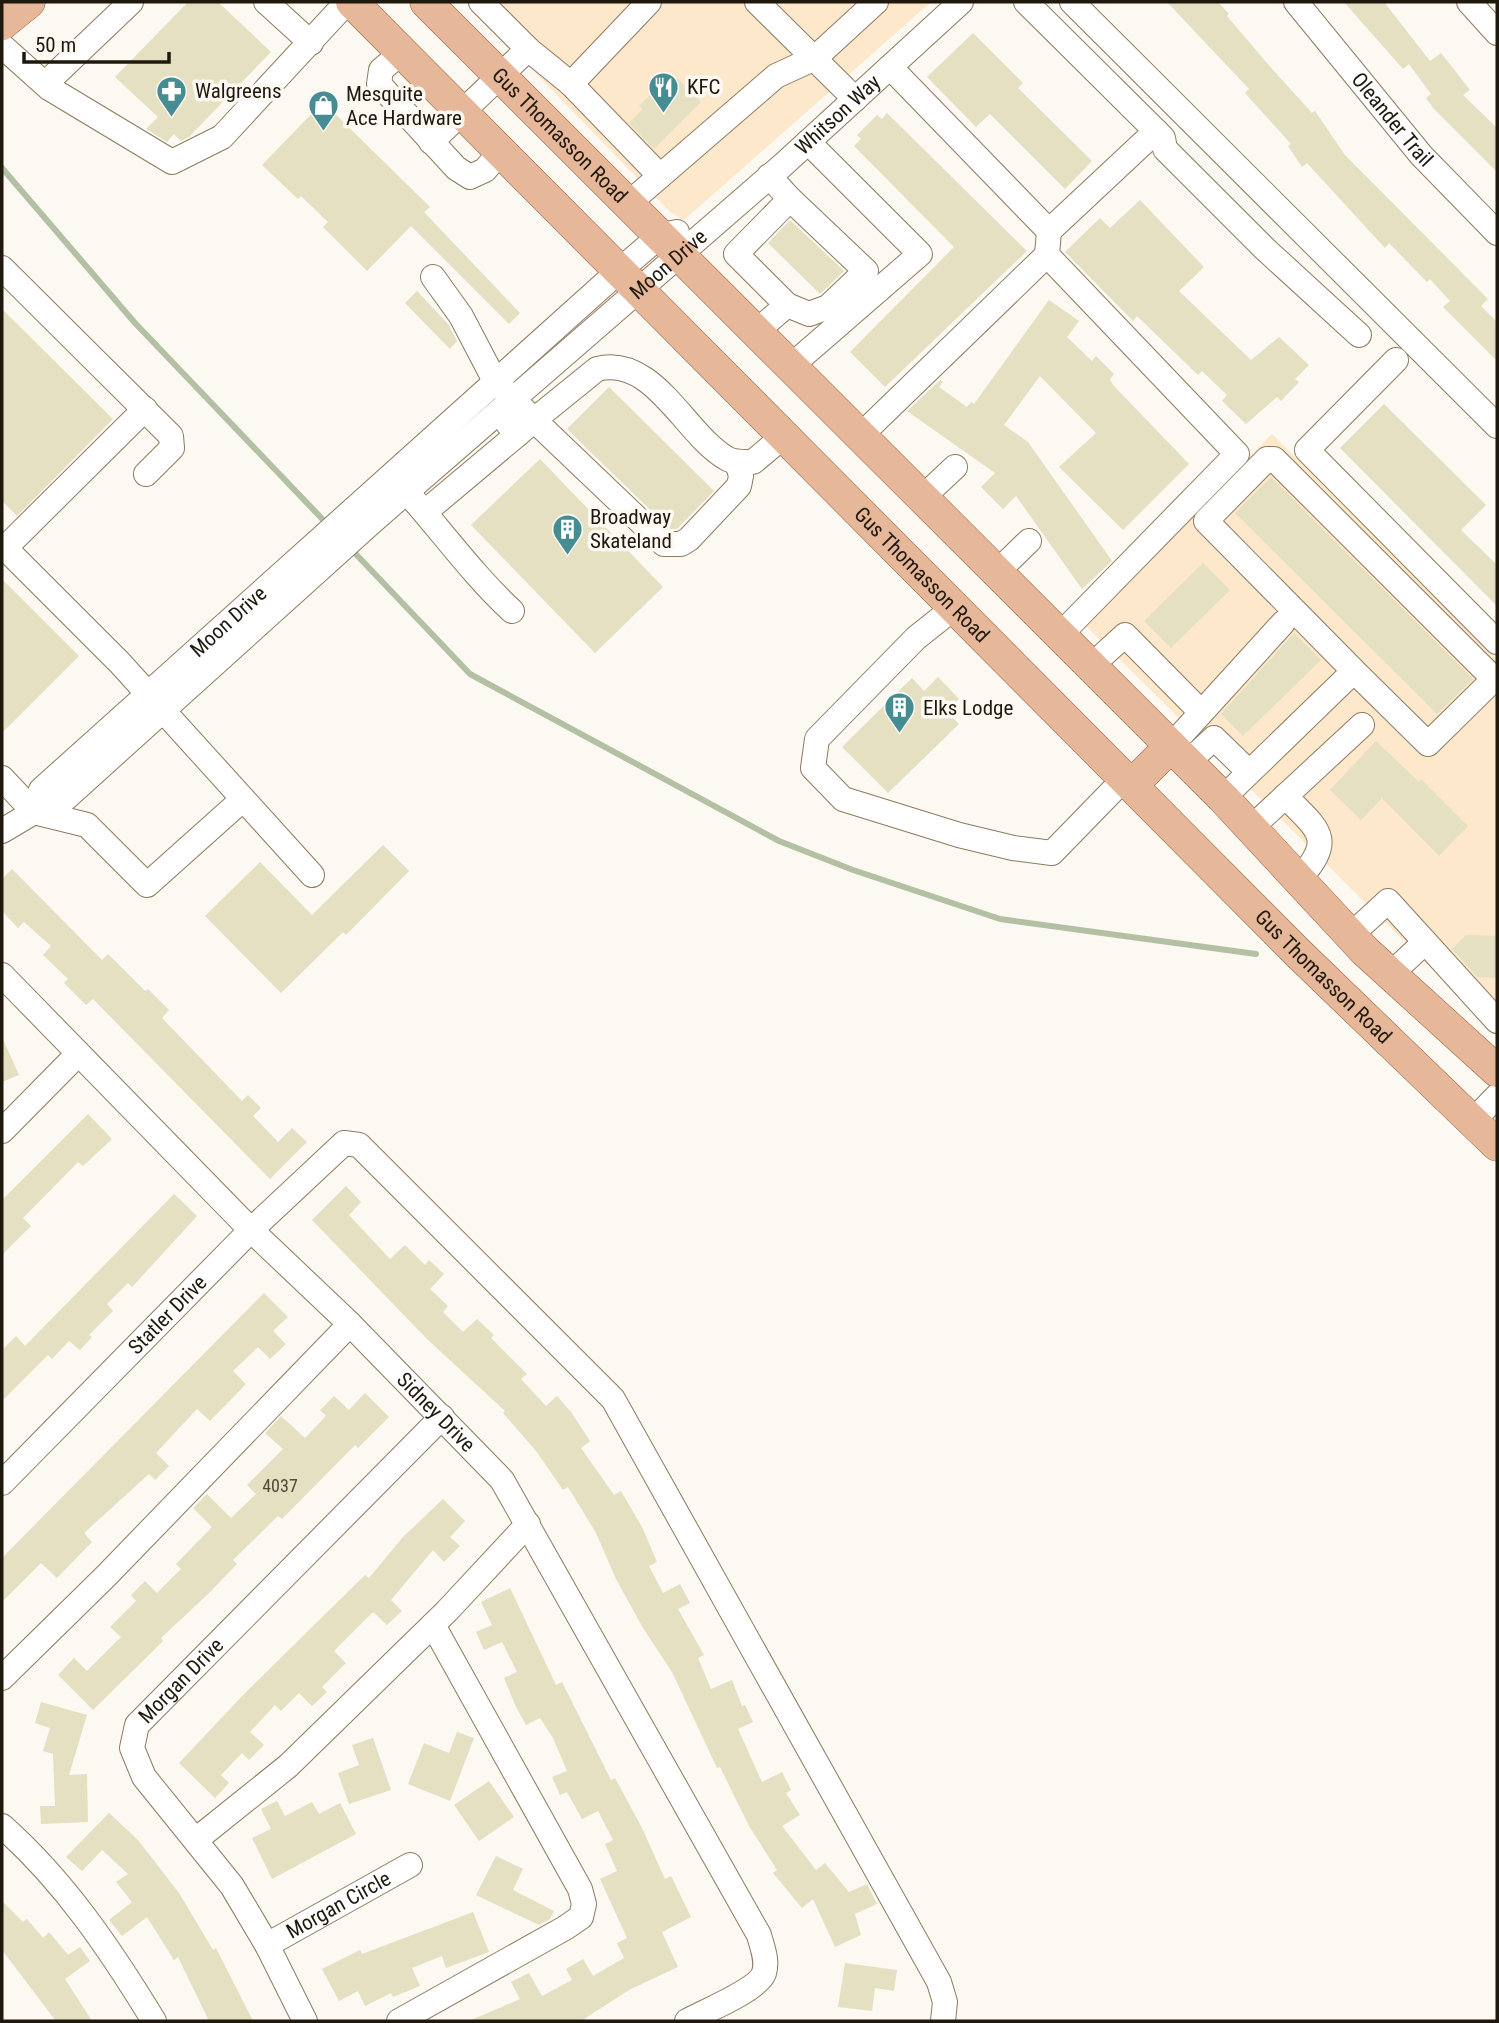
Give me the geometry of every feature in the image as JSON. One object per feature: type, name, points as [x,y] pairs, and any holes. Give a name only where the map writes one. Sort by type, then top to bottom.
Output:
[{"type":"main road","points":[[2,24],[29,2]]},
{"type":"main road","name":"Gus Thomasson Road","points":[[349,2],[501,151],[1298,953],[1497,1145]]},
{"type":"main road","name":"Gus Thomasson Road","points":[[426,2],[1223,798],[1351,935],[1497,1071]]},
{"type":"main road","points":[[1128,781],[1179,754]]},
{"type":"street","points":[[45,84],[131,2]]},
{"type":"street","points":[[266,2],[311,43]]},
{"type":"street","points":[[2,46],[45,84],[172,162],[222,137],[349,2]]},
{"type":"street","points":[[481,2],[527,50],[571,83],[660,176]]},
{"type":"street","points":[[571,83],[649,2]]},
{"type":"street","points":[[757,2],[855,99]]},
{"type":"street","points":[[629,204],[776,76],[815,58],[876,2]]},
{"type":"street","name":"Whitson Way","points":[[713,224],[808,142],[961,2]]},
{"type":"street","points":[[1026,2],[1163,138],[1165,149],[1265,249],[1359,335]]},
{"type":"street","points":[[1072,2],[1497,426]]},
{"type":"street","name":"Oleander Trail","points":[[1296,2],[1421,155],[1497,233]]},
{"type":"street","points":[[1469,2],[1497,33]]},
{"type":"street","points":[[431,142],[460,111],[527,50]]},
{"type":"street","points":[[401,52],[381,70],[379,83],[456,168],[470,177],[485,170],[501,151]]},
{"type":"street","points":[[890,68],[1237,454],[1060,635]]},
{"type":"street","points":[[861,435],[1156,131]]},
{"type":"street","points":[[791,366],[920,254],[808,142]]},
{"type":"street","points":[[769,176],[866,271],[828,307],[809,314],[786,305],[736,254],[790,199]]},
{"type":"street","name":"Moon Drive","points":[[2,831],[34,811],[41,790],[155,703],[670,244],[713,224]]},
{"type":"street","points":[[2,268],[171,436],[172,447],[146,474]]},
{"type":"street","points":[[433,277],[461,316],[495,398],[664,544],[672,546],[688,539],[739,486],[741,476],[737,462]]},
{"type":"street","points":[[757,331],[786,305]]},
{"type":"street","points":[[1396,360],[1307,450],[1497,642]]},
{"type":"street","points":[[425,512],[597,369],[610,366],[623,368],[645,378],[725,458],[737,462],[752,462],[784,436]]},
{"type":"street","points":[[145,409],[3,546],[155,703],[313,875]]},
{"type":"street","points":[[1267,459],[1274,459],[1494,679],[1427,744],[1354,671],[1206,520],[1267,459]]},
{"type":"street","points":[[923,497],[955,467]]},
{"type":"street","points":[[399,483],[477,579],[512,611]]},
{"type":"street","points":[[997,572],[1029,541]]},
{"type":"street","points":[[955,607],[916,638],[817,738],[813,768],[843,799],[959,835],[1013,848],[1052,853],[1128,781]]},
{"type":"street","points":[[1179,754],[1201,712],[1283,623]]},
{"type":"street","points":[[1091,666],[1125,635],[1201,712]]},
{"type":"street","points":[[1223,798],[1354,671]]},
{"type":"street","points":[[1251,828],[1362,725]]},
{"type":"street","points":[[1179,754],[1214,738],[1249,772]]},
{"type":"street","points":[[2,778],[34,811],[87,825],[147,885],[242,800]]},
{"type":"street","points":[[1285,796],[1313,825],[1321,848],[1318,858],[1299,879]]},
{"type":"street","points":[[1351,935],[1388,901],[1497,1021]]},
{"type":"street","points":[[1391,974],[1425,942]]},
{"type":"street","name":"Sidney Drive","points":[[2,975],[251,1230],[350,1324],[502,1480],[759,1935],[765,1956],[765,1970],[758,1984],[687,2021]]},
{"type":"street","points":[[1444,1022],[1473,994]]},
{"type":"street","points":[[2,1131],[78,1054]]},
{"type":"street","points":[[1473,1121],[1497,1096]]},
{"type":"street","name":"Statler Drive","points":[[2,1483],[251,1230],[344,1143],[359,1145],[370,1153],[613,1399],[939,1982],[945,2002],[943,2021]]},
{"type":"street","points":[[2,1678],[124,1558],[350,1324]]},
{"type":"street","name":"Morgan Drive","points":[[304,2021],[267,1945],[232,1886],[197,1839],[144,1777],[132,1748],[136,1725],[442,1417]]},
{"type":"street","points":[[197,1839],[288,1766],[433,1625],[528,1524]]},
{"type":"street","points":[[399,2021],[565,1928],[581,1917],[584,1904],[580,1889],[433,1625]]},
{"type":"street","points":[[2,1826],[29,1849],[78,1906],[106,1944],[154,2021]]},
{"type":"street","name":"Morgan Circle","points":[[267,1945],[410,1865]]},
{"type":"shaded area","points":[[467,2],[931,2],[684,220],[670,212]]},
{"type":"shaded area","points":[[1272,434],[1497,659],[1497,1033],[1085,625]]},
{"type":"building","name":"Walgreens","points":[[188,2],[218,2],[271,52],[189,137],[181,141],[174,134],[167,142],[146,129],[158,117],[115,77]]},
{"type":"building","points":[[1167,2],[1218,2],[1266,62],[1312,113],[1315,111],[1345,155],[1488,299],[1481,306],[1497,322],[1497,361],[1443,307],[1450,301],[1430,279],[1427,282],[1389,243],[1385,248],[1307,163],[1302,167],[1288,146],[1291,144],[1245,93],[1249,89]]},
{"type":"building","points":[[1344,2],[1384,2],[1430,61],[1441,53],[1470,90],[1463,95],[1497,128],[1497,172],[1434,109],[1426,98],[1431,94],[1409,64],[1403,69]]},
{"type":"building","points":[[973,33],[1023,83],[1018,88],[1092,161],[1065,189],[990,114],[976,127],[927,77]]},
{"type":"building","name":"KFC","points":[[677,78],[701,102],[654,149],[629,123],[643,109],[639,106],[656,89],[661,94]]},
{"type":"building","points":[[323,102],[430,207],[424,212],[520,313],[509,324],[411,226],[367,271],[323,227],[328,222],[301,196],[298,199],[262,165]]},
{"type":"building","points":[[887,113],[1027,251],[885,387],[850,352],[954,247],[854,146],[861,139],[857,135],[877,115],[882,119]]},
{"type":"building","points":[[1140,200],[1204,267],[1179,291],[1251,360],[1279,337],[1309,365],[1295,379],[1299,382],[1281,401],[1277,397],[1246,424],[1222,401],[1227,395],[1202,371],[1198,375],[1137,316],[1133,321],[1065,252],[1100,218],[1110,228]]},
{"type":"building","points":[[790,220],[844,271],[820,294],[768,243]]},
{"type":"building","points":[[417,291],[448,324],[457,341],[450,349],[405,303]]},
{"type":"building","points":[[1049,300],[1079,321],[1067,337],[1092,361],[1096,356],[1114,374],[1110,379],[1113,385],[1189,464],[1123,530],[1059,467],[1096,433],[1040,376],[1004,425],[1028,442],[1112,561],[1082,589],[1016,496],[1003,509],[981,487],[995,473],[907,411],[940,380],[943,382],[939,387],[967,407],[971,402],[974,404]]},
{"type":"building","points":[[2,309],[113,419],[17,516],[2,501]]},
{"type":"building","points":[[609,387],[714,491],[677,529],[670,529],[567,429]]},
{"type":"building","points":[[1384,404],[1486,505],[1461,530],[1497,565],[1497,606],[1340,448]]},
{"type":"building","name":"Broadway Skateland","points":[[540,459],[663,587],[595,653],[471,525]]},
{"type":"building","points":[[1271,477],[1473,679],[1437,714],[1235,513]]},
{"type":"building","points":[[1203,563],[1230,590],[1171,648],[1144,621]]},
{"type":"building","points":[[2,579],[79,656],[2,733]]},
{"type":"building","points":[[1294,633],[1321,660],[1243,736],[1221,714]]},
{"type":"building","name":"Elks Lodge","points":[[938,677],[959,699],[946,711],[959,724],[888,793],[842,747],[912,678],[924,691]]},
{"type":"building","points":[[1376,741],[1419,782],[1421,779],[1468,826],[1439,856],[1382,798],[1361,820],[1330,790]]},
{"type":"building","points":[[383,845],[409,871],[346,935],[343,932],[281,993],[205,916],[260,862],[312,915]]},
{"type":"building","points":[[12,869],[102,960],[108,954],[145,991],[148,989],[169,1010],[162,1018],[242,1101],[248,1095],[261,1108],[253,1116],[278,1142],[292,1128],[307,1142],[270,1179],[93,999],[86,1005],[64,983],[68,979],[43,955],[51,946],[24,922],[18,928],[2,911],[2,879]]},
{"type":"building","points":[[1466,935],[1497,936],[1497,978],[1477,977],[1452,949]]},
{"type":"building","points":[[2,1037],[19,1075],[2,1082]]},
{"type":"building","points":[[88,1114],[112,1139],[83,1166],[78,1162],[23,1218],[31,1226],[2,1255],[2,1200]]},
{"type":"building","points":[[346,1186],[361,1202],[349,1215],[390,1259],[405,1245],[425,1265],[429,1260],[444,1274],[430,1289],[448,1306],[443,1312],[463,1332],[477,1319],[494,1335],[491,1338],[527,1374],[521,1379],[546,1406],[557,1396],[571,1412],[590,1441],[581,1448],[614,1495],[621,1491],[642,1527],[657,1562],[649,1566],[663,1593],[680,1584],[690,1603],[678,1609],[704,1655],[698,1658],[711,1689],[732,1680],[742,1706],[745,1705],[753,1722],[738,1729],[762,1782],[782,1772],[791,1790],[786,1793],[800,1815],[782,1826],[816,1870],[825,1863],[849,1892],[867,1884],[877,1904],[855,1914],[861,1935],[835,1947],[813,1899],[802,1908],[773,1873],[777,1870],[749,1826],[720,1767],[717,1768],[672,1672],[643,1628],[616,1579],[596,1533],[568,1487],[563,1490],[536,1451],[503,1413],[505,1411],[427,1339],[312,1220]]},
{"type":"building","points":[[174,1194],[197,1216],[132,1287],[128,1283],[107,1304],[113,1311],[89,1335],[92,1337],[80,1350],[69,1341],[52,1359],[48,1355],[2,1401],[2,1350],[16,1336],[25,1346]]},
{"type":"building","points":[[264,1293],[288,1317],[273,1331],[286,1344],[270,1359],[258,1347],[233,1371],[246,1384],[210,1421],[197,1409],[156,1453],[169,1466],[155,1480],[149,1474],[84,1533],[92,1542],[57,1578],[41,1563],[2,1602],[2,1558]]},
{"type":"building","points":[[365,1393],[389,1417],[358,1448],[355,1445],[282,1519],[278,1516],[233,1560],[237,1564],[161,1638],[163,1641],[93,1710],[58,1675],[74,1658],[87,1671],[121,1637],[110,1627],[136,1601],[131,1595],[145,1581],[157,1593],[181,1569],[176,1564],[212,1527],[193,1508],[207,1494],[231,1518],[256,1494],[247,1485],[283,1449],[265,1433],[281,1416],[305,1438],[326,1416],[320,1410],[334,1396],[349,1410]]},
{"type":"building","points":[[443,1499],[465,1521],[450,1537],[460,1546],[444,1562],[433,1550],[391,1600],[402,1611],[387,1625],[373,1612],[334,1651],[346,1663],[322,1687],[327,1692],[312,1706],[299,1693],[281,1711],[275,1705],[250,1732],[264,1745],[249,1760],[242,1753],[221,1775],[229,1783],[215,1798],[179,1763],[245,1693],[365,1575],[369,1578],[403,1537]]},
{"type":"building","points":[[510,1588],[556,1685],[562,1682],[611,1780],[615,1778],[642,1828],[665,1879],[671,1876],[691,1917],[662,1932],[678,1967],[629,1990],[581,2021],[469,2021],[520,1999],[511,1982],[529,1973],[542,1996],[572,1980],[566,1969],[583,1959],[593,1976],[624,1958],[617,1943],[627,1938],[600,1879],[617,1871],[605,1844],[613,1840],[598,1811],[582,1819],[567,1792],[560,1795],[552,1777],[567,1771],[553,1738],[540,1718],[526,1725],[516,1707],[504,1678],[517,1672],[502,1642],[484,1650],[476,1632],[492,1625],[481,1602]]},
{"type":"building","points":[[41,1702],[87,1715],[69,1775],[87,1774],[88,1822],[41,1824],[40,1806],[55,1806],[53,1754],[43,1751],[50,1728],[35,1723]]},
{"type":"building","points":[[457,1732],[474,1738],[450,1801],[408,1784],[424,1743],[449,1753]]},
{"type":"building","points":[[373,1738],[391,1790],[349,1804],[338,1773],[359,1765],[352,1745]]},
{"type":"building","points":[[489,1781],[514,1817],[479,1841],[454,1805]]},
{"type":"building","points":[[277,1801],[285,1816],[312,1802],[319,1814],[340,1803],[356,1834],[272,1879],[252,1838],[271,1829],[261,1809]]},
{"type":"building","points":[[109,1813],[138,1840],[179,1893],[213,1950],[216,1948],[253,2021],[209,2021],[178,1957],[174,1960],[147,1917],[122,1936],[109,1920],[132,1902],[116,1882],[128,1874],[102,1850],[82,1871],[66,1857]]},
{"type":"building","points":[[496,1856],[523,1869],[513,1890],[554,1911],[550,1919],[539,1925],[476,1895]]},
{"type":"building","points":[[2,1901],[23,1922],[27,1919],[43,1938],[49,1932],[68,1955],[80,1947],[90,1961],[65,1979],[92,2021],[56,2021],[2,1950]]},
{"type":"building","points":[[473,1912],[489,1952],[446,1968],[442,1956],[412,1968],[420,1986],[393,1997],[391,1993],[365,2006],[358,1991],[339,2001],[322,1969],[360,1950],[362,1954]]},
{"type":"building","points":[[845,1963],[897,1970],[894,1991],[875,1988],[872,2011],[838,2007]]},
{"type":"waterway","points":[[2,168],[135,323],[329,526]]},
{"type":"waterway","points":[[351,549],[470,674],[779,841],[853,870],[1000,919],[1256,954]]},
{"type":"place","name":"KFC","points":[[664,114]]},
{"type":"place","name":"Walgreens","points":[[172,118]]},
{"type":"place","name":"Mesquite Ace Hardware","points":[[323,133]]},
{"type":"place","name":"Broadway Skateland","points":[[567,556]]},
{"type":"place","name":"Elks Lodge","points":[[900,735]]}]
